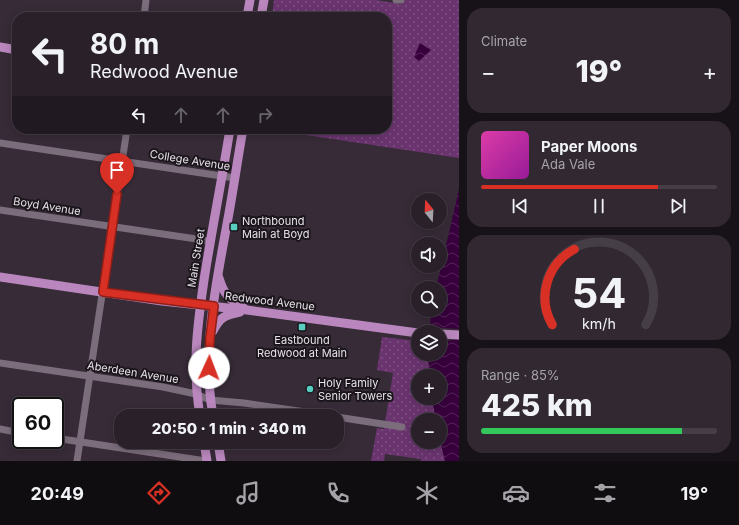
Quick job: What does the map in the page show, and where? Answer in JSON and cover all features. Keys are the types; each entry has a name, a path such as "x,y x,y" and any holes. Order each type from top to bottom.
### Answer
{"main road":[{"path":"248,12 249,0"},
{"path":"262,12 264,1"},
{"path":"0,47 12,49"},
{"name":"Main Street","path":"199,409 196,394 196,337 210,241 229,134"},
{"path":"212,409 209,368 210,338 218,274 242,134"},
{"path":"218,274 226,295 232,301 247,310"},
{"name":"Redwood Avenue","path":"0,277 200,305 411,332"},
{"path":"210,338 220,318 227,314 247,310"},
{"path":"447,334 459,335"},
{"path":"205,449 207,461"},
{"path":"219,449 221,461"}],"street":[{"path":"145,12 146,0"},
{"path":"249,0 264,1"},
{"path":"77,461 126,134"},
{"name":"College Avenue","path":"0,143 235,178"},
{"name":"Boyd Avenue","path":"0,210 210,241"},
{"name":"Aberdeen Avenue","path":"0,363 163,387 196,394 210,400 285,409"},
{"path":"344,418 402,426"},
{"path":"0,430 12,432"},
{"path":"64,439 207,461"}],"shaded area":[{"path":"274,0 376,0 401,4 405,0 459,0 459,158 299,134 392,134 392,12 273,12"},
{"path":"382,337 411,340 411,361 428,361 429,369 411,369 411,405 433,405 435,413 411,413 411,449 442,449 445,461 421,461 421,459 385,454 384,461 371,461 377,428 384,429 393,373 377,370"}],"water":[{"path":"420,43 431,50 419,61 414,57"},
{"path":"459,189 459,461 445,461 442,449 447,449 447,413 435,413 433,405 447,405 447,369 429,369 428,361 447,361 447,325 430,325 431,317 447,317 447,281 438,281 440,273 447,273 447,241"}],"pier":[{"path":"447,328 459,329 459,340 447,341"}],"place":[{"name":"Northbound Main at Boyd","path":"234,227"},
{"name":"Eastbound Redwood at Main","path":"302,327"},
{"name":"Holy Family Senior Towers","path":"310,389"}],"route":[{"path":"117,194 103,292 162,301 214,306 210,338 209,368"}]}
